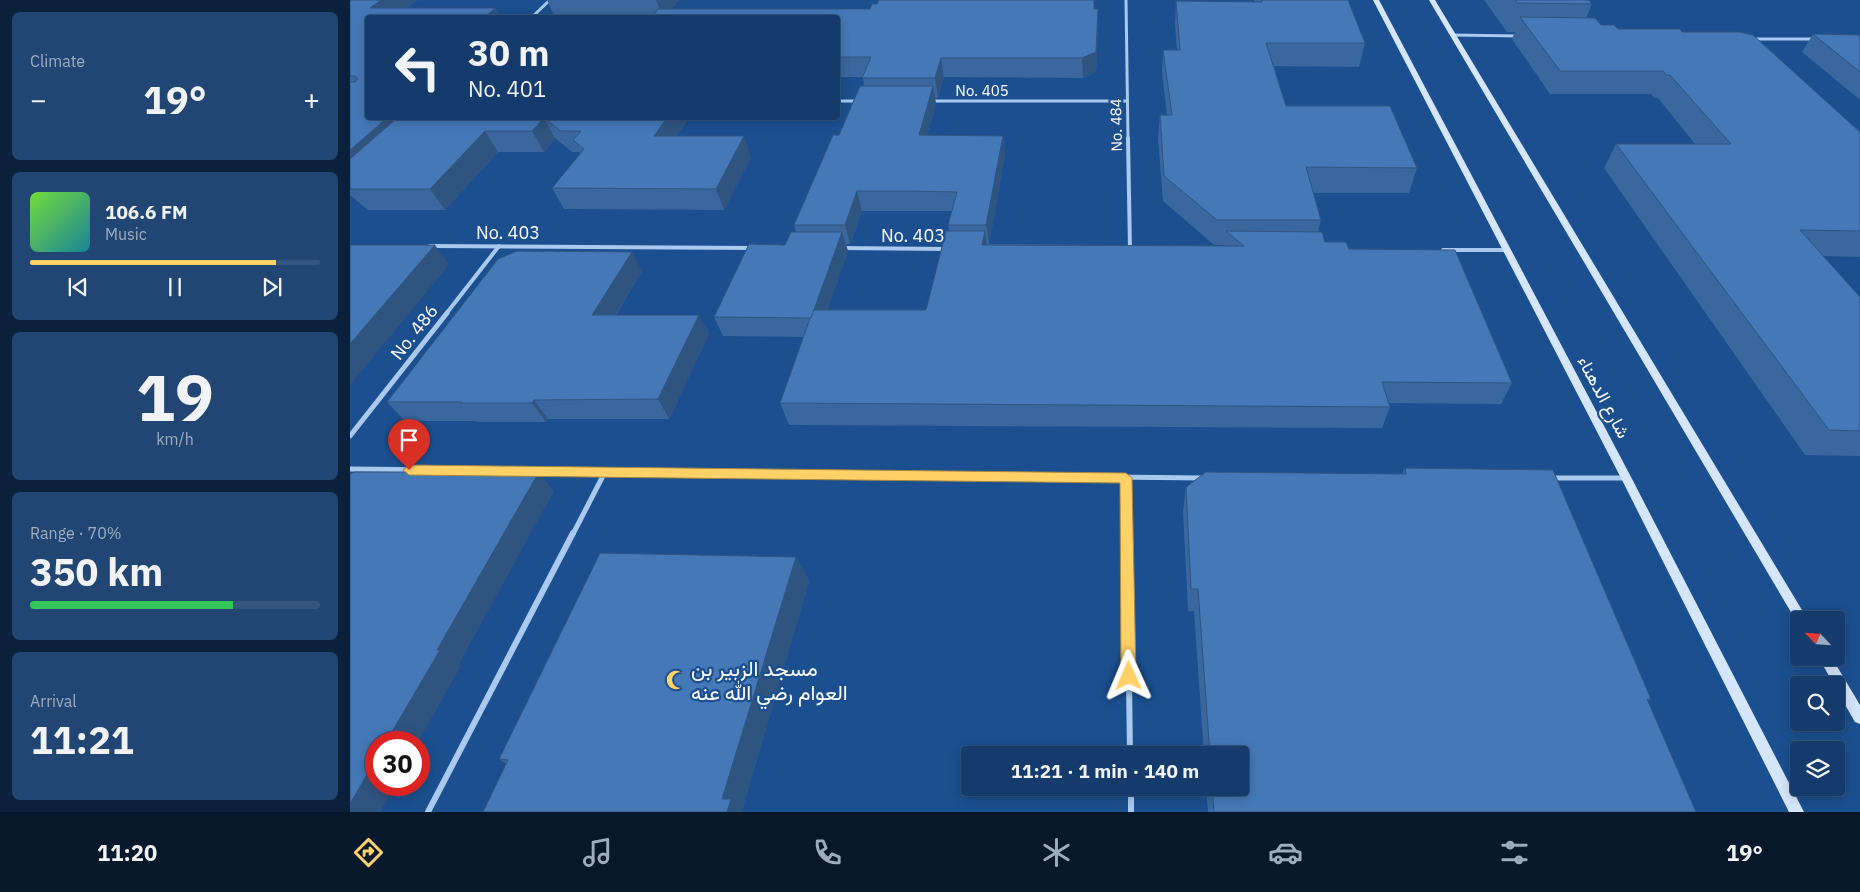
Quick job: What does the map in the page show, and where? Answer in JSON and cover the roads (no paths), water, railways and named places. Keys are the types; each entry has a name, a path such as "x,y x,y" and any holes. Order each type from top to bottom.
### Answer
{"street":[{"path":"534,15 550,0"},
{"name":"No. 484","path":"1126,0 1130,250"},
{"name":"شارع الدهناء","path":"1376,0 1626,478 1797,812"},
{"path":"1432,0 1797,611"},
{"path":"1452,35 1521,36"},
{"path":"1753,45 1746,39 1822,40"},
{"path":"840,101 868,101"},
{"name":"No. 405","path":"928,101 1127,101"},
{"name":"No. 403","path":"420,246 765,248"},
{"name":"No. 486","path":"350,436 499,246"},
{"name":"No. 403","path":"834,248 952,249"},
{"path":"1120,250 1140,250"},
{"path":"1437,250 1506,250"},
{"path":"350,469 1214,478"},
{"path":"428,812 605,472"},
{"path":"1126,478 1130,746"},
{"path":"1548,478 1626,478"},
{"path":"1830,666 1860,717"},
{"path":"1131,796 1131,812"}],"place":[{"name":"مسجد الزبير بن العوام رضي الله عنه","path":"676,680"}]}
